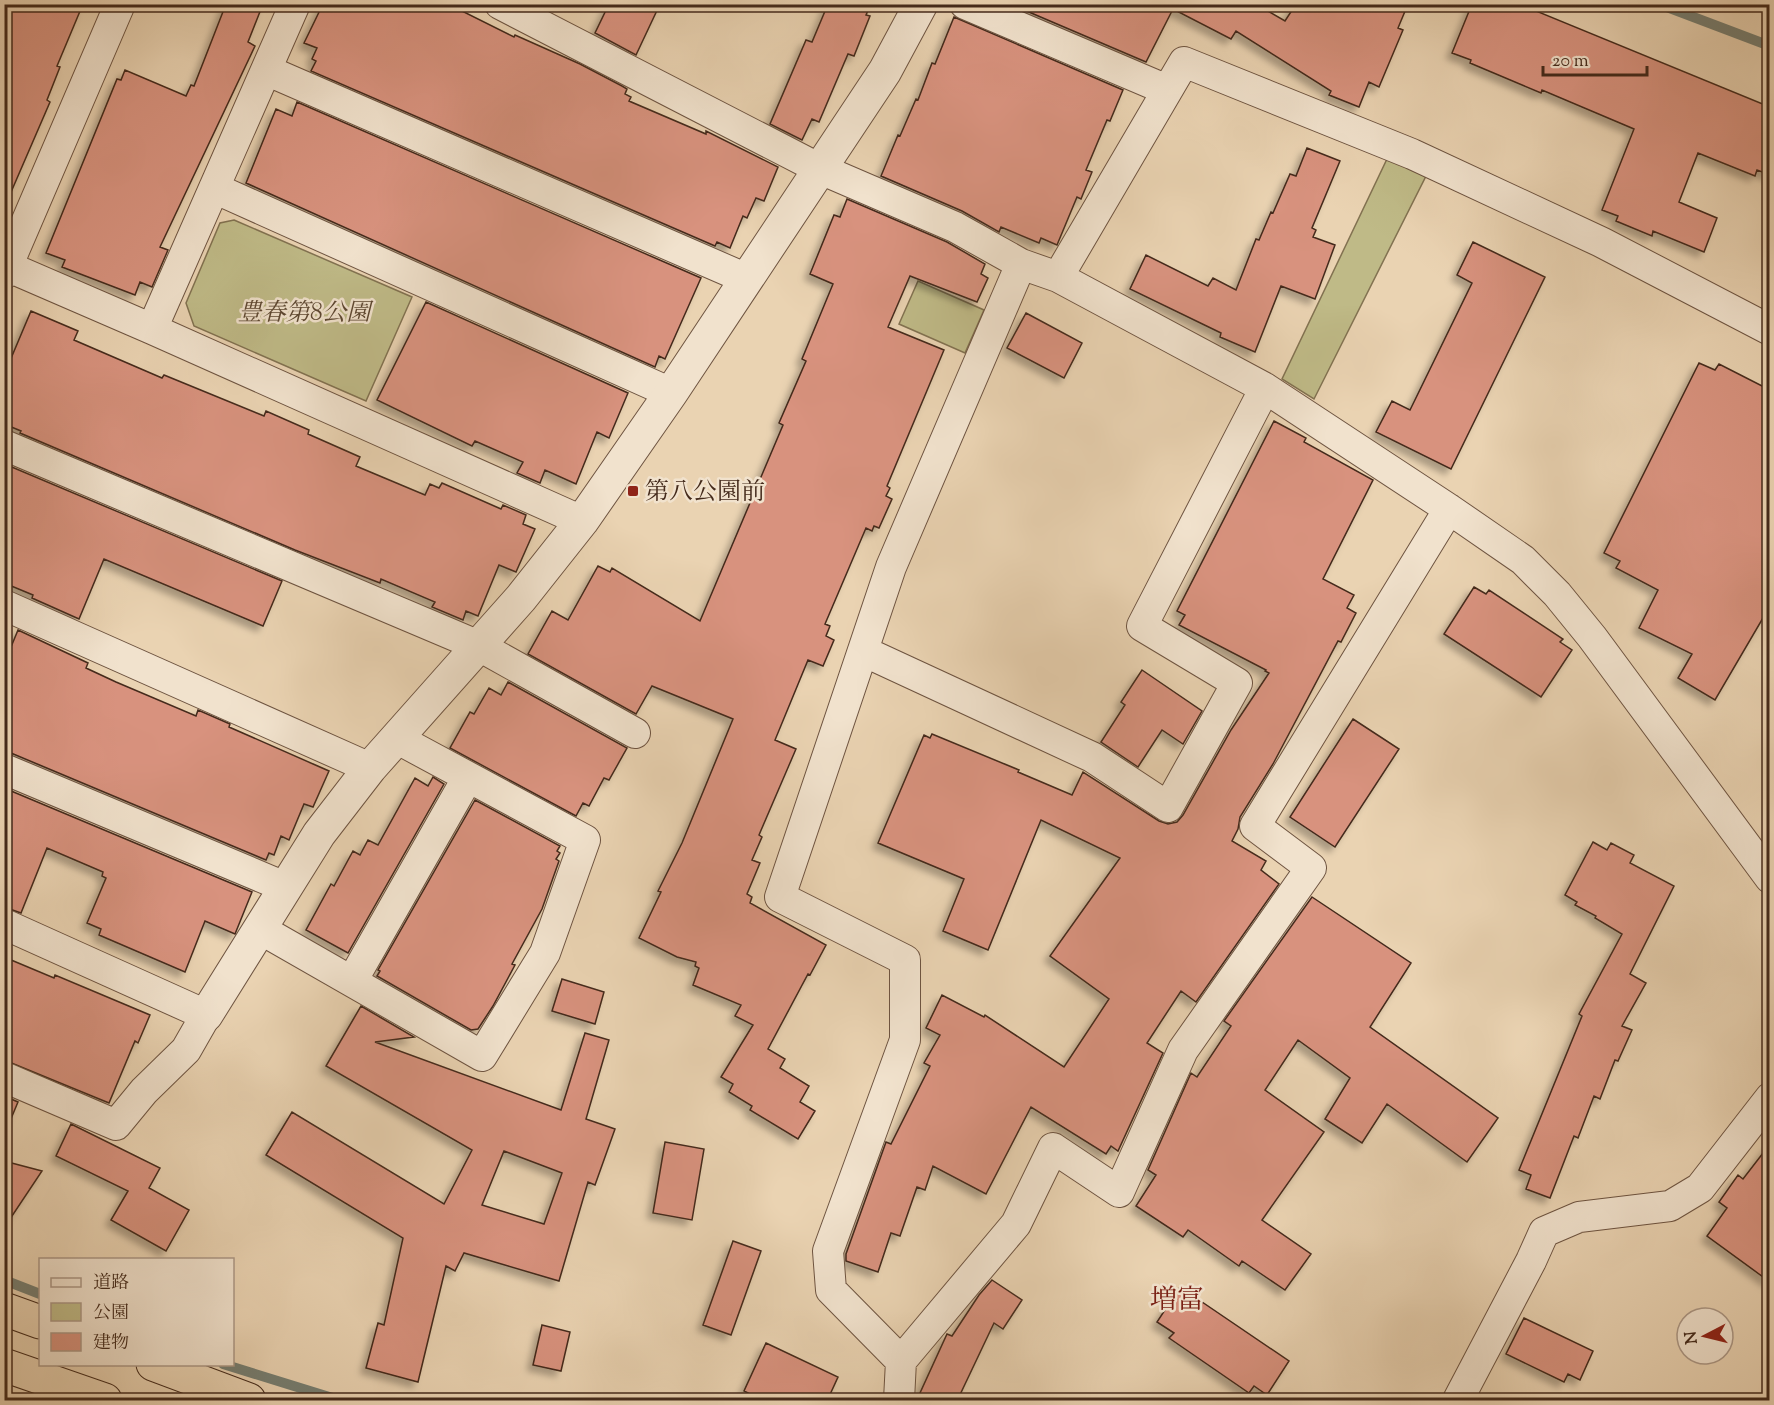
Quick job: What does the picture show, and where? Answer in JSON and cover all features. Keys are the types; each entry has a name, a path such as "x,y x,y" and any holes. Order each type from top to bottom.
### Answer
{"highway":[{"path":"4,1309 39,1322"},
{"path":"4,1365 90,1398"},
{"path":"156,1366 249,1401"}],"street":[{"path":"120,4 5,269 152,329 582,521"},
{"path":"152,329 295,4"},
{"path":"500,4 819,168 955,227 1022,264 1058,277 1265,388 1449,509 1523,560 1557,594 1592,637 1770,878"},
{"path":"4,1077 116,1125 144,1091 186,1050 319,834 370,768 521,598 582,521 671,393 885,71 921,4"},
{"path":"965,4 1167,90"},
{"path":"1058,277 1184,62 1412,154 1601,242 1770,330"},
{"path":"266,70 747,279"},
{"path":"214,188 671,393"},
{"path":"901,1361 831,1290 828,1251 905,1041 905,960 780,897 891,567 1022,264"},
{"path":"863,651 1092,757 1168,807 1237,683 1142,626 1265,388"},
{"path":"4,445 479,646 635,733"},
{"path":"899,1401 901,1361 1016,1224 1053,1148 1119,1192 1183,1050 1311,868 1255,826 1449,509"},
{"path":"4,605 370,768"},
{"path":"260,929 482,1056 545,953 585,840 396,738"},
{"path":"4,769 285,887"},
{"path":"352,981 468,777"},
{"path":"4,924 206,1015"},
{"path":"1458,1401 1544,1232 1579,1217 1670,1206 1700,1188 1770,1098"}],"green space":[{"path":"1387,159 1426,176 1314,399 1282,379"},
{"name":"豊春第8公園","path":"234,220 412,297 366,401 194,326 186,303 220,223"},
{"path":"918,281 984,310 965,353 899,324"}],"building":[{"path":"4,4 83,4 57,66 60,67 47,100 50,102 5,206"},
{"path":"226,4 263,4 248,42 255,46 160,247 168,250 152,287 140,282 135,295 62,267 65,260 46,253 117,79 121,80 125,70 186,96 191,85 194,86"},
{"path":"323,4 448,4 514,37 515,35 580,64 622,86 627,89 625,94 631,97 629,101 706,134 706,131 778,167 764,201 756,198 747,218 743,216 730,248 717,242 715,246 311,71 316,61 312,59 317,48 304,43"},
{"path":"609,4 660,4 636,55 595,33"},
{"path":"828,4 871,4 866,15 870,16 854,56 848,54 819,122 812,119 802,140 770,124 806,40 812,42"},
{"path":"1010,4 1256,4 1285,21 1296,4 1408,4 1398,28 1403,30 1379,87 1369,82 1359,107 1329,95 1331,91 1236,31 1231,39 1173,9 1146,62"},
{"path":"1472,4 1519,4 1770,107 1770,175 1757,170 1755,176 1698,153 1679,202 1717,218 1704,252 1653,231 1652,236 1616,221 1618,216 1602,210 1634,129 1542,90 1541,93 1452,53"},
{"path":"954,17 1123,90 1110,121 1107,120 1086,170 1092,172 1081,199 1077,197 1057,245 1041,238 1039,243 1001,227 999,232 962,211 881,176 898,135 900,136 916,99 918,100 932,63 935,64"},
{"path":"297,102 701,278 665,359 659,356 655,367 246,183 276,109 292,116"},
{"path":"1307,148 1340,161 1312,228 1316,230 1313,237 1335,245 1315,299 1281,286 1255,352 1220,337 1221,333 1130,289 1146,255 1208,286 1213,278 1236,290 1256,239 1259,240 1290,174 1296,176"},
{"path":"847,199 947,242 985,264 981,274 988,278 977,302 910,276 888,327 944,350 887,486 890,488 886,496 892,499 879,528 874,526 872,531 866,528 825,624 830,626 826,636 834,640 823,666 808,660 775,740 796,749 759,835 762,837 752,860 760,863 747,894 752,897 750,903 826,945 768,1049 785,1059 780,1068 809,1086 800,1102 815,1111 798,1139 750,1110 752,1106 729,1092 733,1084 721,1077 753,1025 735,1016 741,1005 693,985 699,968 695,966 696,962 677,957 639,938 661,892 658,891 682,843 733,719 652,686 636,714 528,654 552,611 568,620 598,566 610,572 612,568 700,621 783,425 779,423 806,361 802,359 833,284 810,274 834,215 840,217"},
{"path":"1473,242 1545,277 1451,469 1376,432 1392,401 1410,410 1472,283 1457,275"},
{"path":"426,302 628,393 609,438 597,432 576,484 545,470 540,483 517,473 523,462 475,441 472,446 377,400"},
{"path":"31,311 78,331 74,340 162,378 164,375 264,416 266,411 309,430 308,434 360,457 356,466 425,495 430,484 439,488 442,483 501,509 503,505 526,515 523,524 535,529 516,572 499,565 478,616 466,611 463,620 432,607 435,602 381,579 380,583 295,550 20,433 21,431 4,424 4,375"},
{"path":"1026,313 1082,343 1064,378 1007,348"},
{"path":"1699,363 1715,370 1719,364 1770,390 1770,606 1715,700 1678,678 1692,654 1639,628 1658,590 1616,568 1620,561 1604,553"},
{"path":"1274,421 1306,438 1304,442 1373,480 1323,579 1354,595 1347,608 1356,613 1341,642 1338,641 1273,764 1240,817 1238,829 1232,841 1266,861 1261,870 1279,884 1196,1002 1181,991 1147,1043 1163,1053 1118,1151 1111,1146 1106,1154 1031,1107 986,1194 933,1166 925,1190 917,1187 900,1236 891,1233 878,1272 846,1261 846,1254 886,1142 891,1144 930,1066 924,1063 940,1035 926,1028 942,995 984,1017 985,1015 1064,1067 1109,999 1050,956 1120,858 1041,820 988,950 943,931 964,879 878,843 924,735 930,738 932,734 1072,795 1083,772 1159,821 1168,824 1177,822 1231,730 1269,673 1179,625 1185,615 1177,611"},
{"path":"7,465 282,581 263,626 104,559 79,619 4,583 4,472"},
{"path":"1474,587 1486,594 1489,590 1563,639 1560,642 1572,650 1541,697 1444,634"},
{"path":"18,630 88,663 86,668 116,682 196,716 198,710 230,724 229,727 329,771 313,807 304,804 289,840 281,836 274,855 269,853 266,860 4,752 4,664"},
{"path":"1142,670 1202,711 1183,744 1162,730 1138,767 1101,742 1125,705 1121,702"},
{"path":"508,682 627,748 609,780 604,778 589,806 583,803 576,816 450,748 470,712 474,714 489,688 501,695"},
{"path":"1353,719 1399,749 1335,847 1290,817"},
{"path":"433,777 444,784 348,953 306,930 331,884 334,886 353,851 360,855 368,840 378,845 415,778 428,786"},
{"path":"4,788 252,892 235,934 205,921 185,972 99,935 101,929 87,923 106,878 102,876 103,872 47,848 21,913 4,907"},
{"path":"475,800 560,846 557,851 560,853 556,859 559,861 542,909 512,964 515,965 478,1029 471,1030 377,976 380,971 378,970"},
{"path":"1593,842 1607,850 1611,843 1634,855 1630,863 1674,886 1630,974 1646,983 1622,1026 1632,1030 1618,1061 1615,1060 1600,1099 1594,1096 1578,1138 1574,1136 1550,1198 1526,1189 1531,1175 1519,1170 1582,1016 1579,1014 1622,934 1575,905 1577,902 1565,895"},
{"path":"1312,897 1411,963 1370,1027 1498,1118 1467,1162 1387,1104 1362,1143 1325,1119 1350,1078 1298,1040 1265,1090 1324,1132 1262,1220 1311,1254 1285,1290 1242,1261 1239,1266 1188,1230 1183,1237 1136,1206 1156,1175 1148,1170 1191,1073 1197,1077 1231,1026 1224,1021"},
{"path":"4,957 54,978 55,975 150,1015 138,1043 135,1041 109,1103 4,1060"},
{"path":"562,979 604,992 595,1024 552,1011"},
{"path":"361,1006 414,1037 375,1042 561,1110 585,1033 609,1040 586,1119 615,1129 595,1185 588,1182 559,1281 464,1253 455,1271 446,1266 418,1382 366,1368 378,1323 384,1325 403,1238 266,1155 292,1112 444,1204 472,1150 326,1066","holes":["504,1151 562,1173 544,1224 482,1205"]},
{"path":"4,1096 18,1102 5,1133 4,1133"},
{"path":"71,1124 160,1168 149,1188 189,1210 166,1251 111,1220 128,1191 56,1156"},
{"path":"665,1142 704,1149 692,1220 653,1213"},
{"path":"1770,1144 1770,1282 1707,1236 1727,1208 1719,1202 1738,1175 1743,1179"},
{"path":"4,1161 42,1171 4,1228"},
{"path":"733,1241 761,1251 731,1335 703,1325"},
{"path":"992,1280 1022,1300 1003,1329 994,1323 957,1401 934,1401 920,1393 947,1334 952,1336 979,1295"},
{"path":"1180,1287 1289,1361 1267,1395 1254,1386 1249,1393 1169,1338 1174,1333 1157,1322"},
{"path":"1524,1318 1593,1351 1580,1380 1568,1374 1564,1382 1506,1354"},
{"path":"542,1325 570,1332 561,1371 533,1365"},
{"path":"766,1343 838,1377 827,1401 764,1401 744,1391"}],"waterway":[{"path":"1659,4 1770,46"},
{"path":"4,1280 39,1294"},
{"path":"229,1366 339,1400"}],"place":[{"name":"第八公園前","path":"633,491"}],"district":[{"name":"増富","path":"1177,1299"}]}
